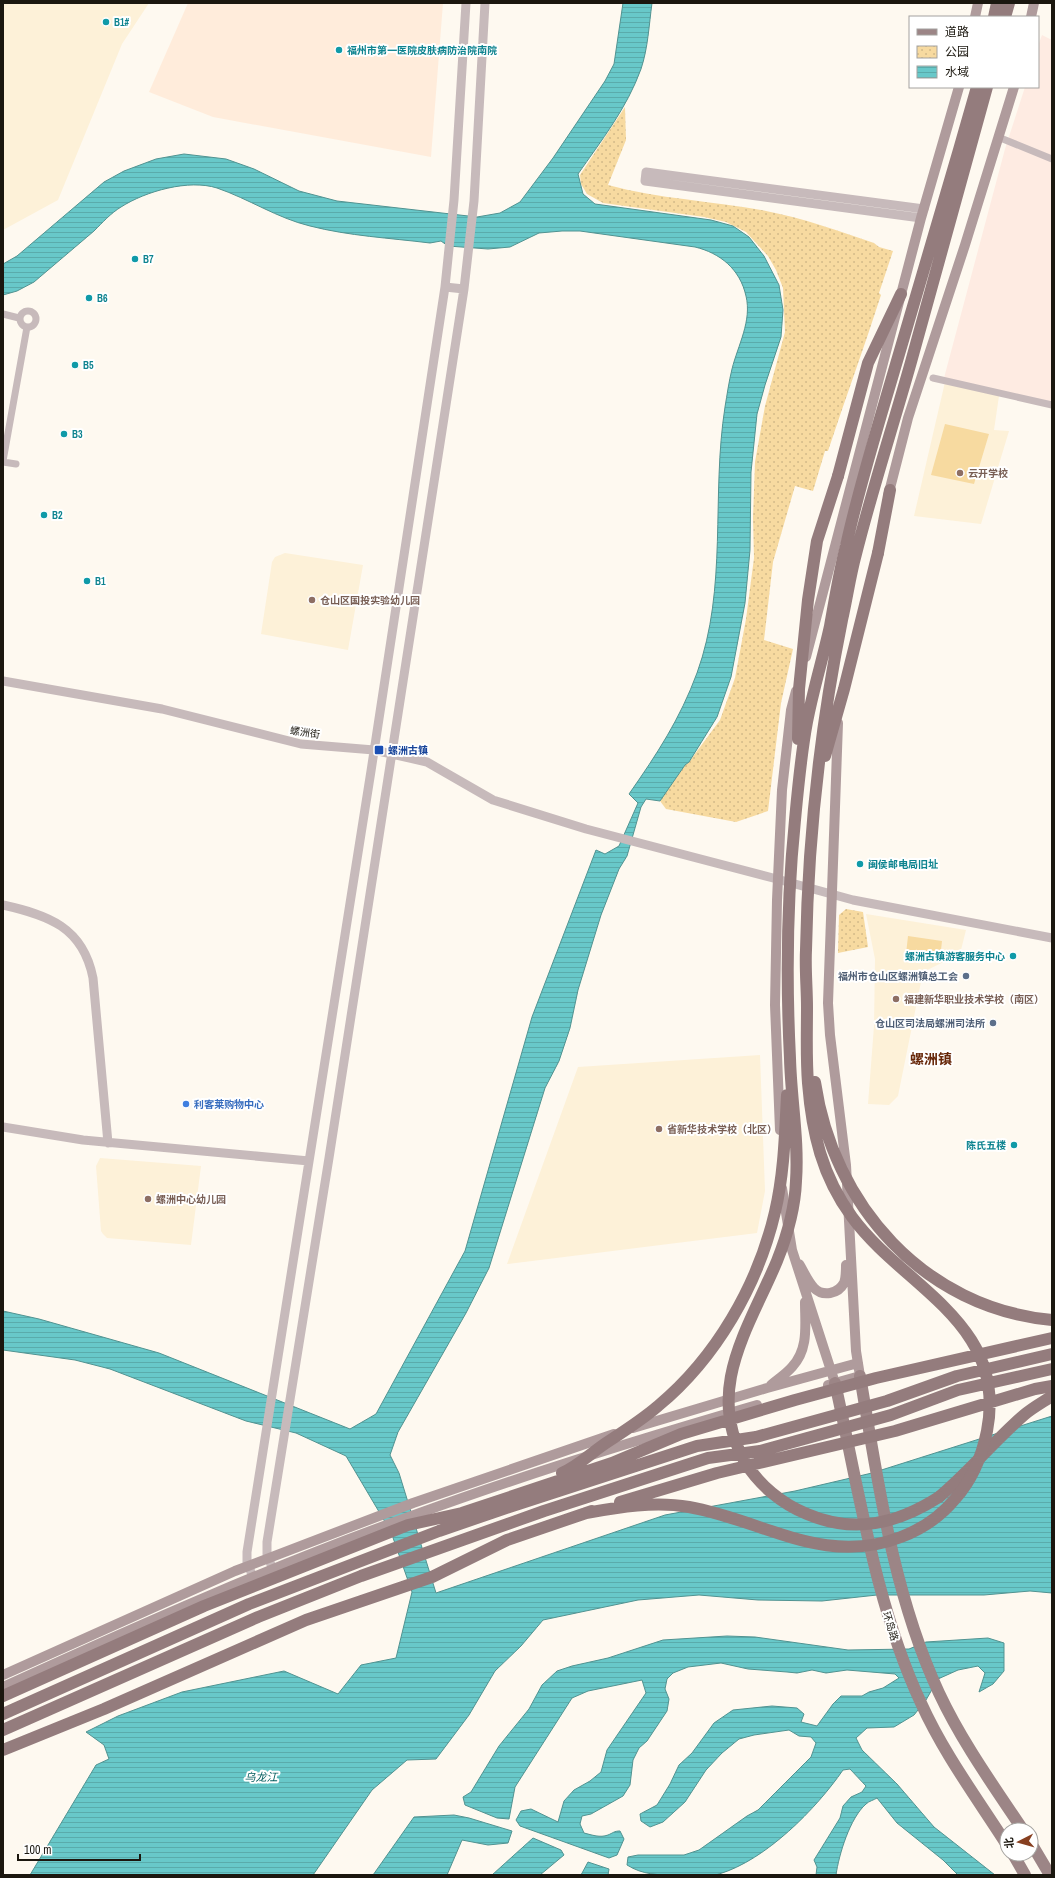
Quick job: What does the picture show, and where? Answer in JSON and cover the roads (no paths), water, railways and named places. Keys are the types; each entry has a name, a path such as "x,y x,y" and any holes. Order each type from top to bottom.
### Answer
{"highway":[{"path":"994,16 997,3"},
{"path":"1005,16 1008,3"},
{"path":"517,1494 575,1467 601,1446 659,1406 694,1370 728,1324 753,1279 769,1236 775,1212 783,1164 790,1062 788,913 799,786 807,723 853,516 977,88"},
{"path":"586,1513 630,1506 671,1504 704,1510 774,1534 812,1543 838,1547 862,1547 884,1543 908,1535 933,1520 954,1500 973,1474 985,1440 989,1421 988,1391 982,1364 966,1331 949,1310 927,1288 883,1251 854,1220 828,1175 816,1142 810,1102 807,1054 806,955 809,858 821,742 831,675 855,557 939,263 986,88"},
{"path":"799,786 797,760 799,689 808,600 818,541 838,476 868,363 901,294"},
{"path":"817,784 844,689 878,553 890,490"},
{"path":"807,1007 816,1085 828,1139 842,1172 859,1202 871,1219 898,1249 929,1274 952,1288 996,1307 1027,1316 1052,1320"},
{"path":"790,1062 798,1139 796,1186 793,1204 778,1257 737,1351 731,1372 728,1398 731,1426 734,1437 747,1466 756,1478 777,1498 794,1509 822,1520 859,1525 875,1524 894,1520 923,1507 939,1497 957,1482 1020,1419 1052,1396"},
{"path":"3,1696 204,1606 408,1525 462,1513 612,1464 682,1434 796,1400 883,1377 1052,1338"},
{"path":"3,1714 249,1604 498,1510 697,1446 756,1437 887,1401 957,1376 1052,1354"},
{"path":"3,1730 266,1614 361,1576 544,1511 708,1458 760,1451 890,1416 958,1390 1052,1369"},
{"path":"3,1750 111,1706 306,1620 432,1577 507,1540 586,1513 717,1473 895,1431 1035,1389 1052,1386"}],"main road":[{"path":"975,16 978,3"},
{"path":"1031,16 1034,3"},
{"path":"835,1383 792,1250 782,1192 776,1054 775,978 777,879 782,790 791,710 824,595 901,294 959,88"},
{"path":"1014,88 966,244 908,418 871,558 841,696 838,721 828,954 829,1023 845,1157 858,1363 876,1470 903,1592 915,1632 930,1672 959,1731 1018,1822"},
{"path":"792,1250 814,1288 823,1294 835,1292 844,1283 849,1225"},
{"path":"767,1388 792,1368 801,1354 805,1336 805,1294"},
{"path":"3,1675 248,1566 412,1502 668,1416 858,1363"},
{"path":"3,1687 253,1577 417,1514 567,1462 700,1421 860,1376"},
{"name":"环岛路","path":"835,1383 884,1603 904,1665 921,1704 947,1754 999,1833"},
{"path":"1039,1856 1050,1875"},
{"path":"1017,1862 1025,1875"}],"street":[{"path":"253,1577 248,1566 246,1552 374,750 445,287 454,200 466,3"},
{"path":"273,1570 266,1547 293,1386 393,754 464,289 474,201 485,3"},
{"path":"998,137 1052,159"},
{"path":"646,172 923,213 645,181 646,172"},
{"path":"445,287 464,289"},
{"path":"24,311 29,311 34,314 35,322 32,326 27,327 22,325 19,318 24,311"},
{"path":"3,314 19,318"},
{"path":"16,464 3,461 27,327"},
{"path":"933,378 1052,405"},
{"name":"螺洲街","path":"3,681 162,709 301,744 374,750 427,762 493,800 594,831 777,879 831,895 925,915 1052,938"},
{"path":"3,905 38,914 55,922 74,938 89,964 93,978 108,1143"},
{"path":"3,1127 108,1143 309,1161"}],"water":[{"name":"乌龙江","path":"623,3 652,3 645,53 641,69 621,111 578,174 583,194 595,204 711,220 733,226 749,237 764,256 779,285 783,310 781,337 757,414 751,472 750,550 745,603 731,677 717,717 689,762 685,765 660,801 646,799 641,807 627,856 619,869 601,915 578,990 570,1028 559,1061 545,1088 489,1268 466,1313 398,1432 390,1455 399,1473 436,1593 665,1515 795,1491 872,1473 1052,1416 1052,1593 1030,1591 984,1595 877,1595 822,1601 758,1600 699,1595 638,1600 543,1620 521,1646 495,1671 469,1715 436,1759 407,1760 372,1790 313,1875 30,1875 96,1765 109,1759 104,1745 86,1732 118,1716 182,1692 284,1671 338,1694 361,1665 396,1658 412,1592 391,1532 346,1456 296,1433 246,1421 110,1369 75,1360 3,1350 3,1311 39,1319 159,1353 350,1429 376,1414 465,1251 532,1017 596,850 605,854 619,846 638,803 629,794 667,736 683,706 697,673 707,641 716,575 719,474 725,407 732,369 746,324 747,305 743,286 734,270 713,253 695,247 580,231 539,233 510,247 488,249 448,246 441,241 430,243 340,232 310,226 286,218 229,192 217,188 194,185 168,188 131,201 114,212 34,282 17,291 3,295 3,264 17,256 104,182 124,171 156,159 184,154 226,159 254,169 299,191 337,201 477,217 500,213 520,202 553,158 605,81 614,64"},
{"path":"727,1636 755,1637 848,1650 909,1649 926,1642 988,1638 1004,1643 1004,1671 993,1684 979,1692 985,1673 978,1666 958,1670 938,1679 926,1700 914,1715 894,1727 867,1728 856,1738 862,1750 897,1784 934,1827 995,1875 958,1875 943,1860 897,1823 877,1798 866,1804 860,1810 850,1827 836,1875 816,1875 817,1867 814,1860 840,1818 843,1806 851,1797 862,1792 866,1786 850,1769 843,1770 819,1801 772,1845 737,1867 715,1875 698,1876 651,1874 639,1871 627,1865 628,1857 638,1855 684,1855 699,1850 747,1816 758,1810 811,1757 816,1743 811,1737 799,1736 789,1730 754,1735 739,1739 722,1753 706,1770 685,1802 663,1822 650,1827 641,1821 640,1814 657,1805 670,1784 679,1765 692,1753 714,1723 733,1710 772,1706 797,1708 804,1714 801,1722 817,1726 833,1704 841,1696 862,1696 869,1692 883,1688 899,1678 895,1674 847,1670 826,1673 812,1670 797,1673 748,1669 721,1663 688,1667 673,1673 667,1679 665,1689 669,1699 667,1711 647,1741 639,1748 633,1760 630,1785 623,1796 591,1814 582,1816 580,1824 584,1833 602,1836 620,1831 624,1839 617,1855 609,1858 520,1826 516,1820 521,1811 531,1809 558,1822 564,1801 574,1790 590,1781 601,1772 607,1750 646,1693 642,1680 588,1691 572,1698 515,1787 509,1819 497,1818 465,1805 463,1797 471,1792 499,1746 529,1709 542,1685 557,1671 608,1658 663,1640"},
{"path":"454,1815 512,1831 508,1843 488,1845 462,1840 447,1875 373,1875 414,1817"},
{"path":"533,1838 561,1850 564,1855 540,1875 492,1875"},
{"path":"588,1862 609,1869 608,1875 581,1875"}],"place":[{"name":"B1#","path":"106,22"},
{"name":"福州市第一医院皮肤病防治院南院","path":"339,50"},
{"name":"B7","path":"135,259"},
{"name":"B6","path":"89,298"},
{"name":"B5","path":"75,365"},
{"name":"B3","path":"64,434"},
{"name":"云开学校","path":"960,473"},
{"name":"B2","path":"44,515"},
{"name":"B1","path":"87,581"},
{"name":"仓山区国投实验幼儿园","path":"312,600"},
{"name":"螺洲古镇","path":"379,750"},
{"name":"闽侯邮电局旧址","path":"860,864"},
{"name":"螺洲古镇游客服务中心","path":"1013,956"},
{"name":"福州市仓山区螺洲镇总工会","path":"966,976"},
{"name":"福建新华职业技术学校（南区）","path":"896,999"},
{"name":"仓山区司法局螺洲司法所","path":"993,1023"},
{"name":"利客莱购物中心","path":"186,1104"},
{"name":"省新华技术学校（北区）","path":"659,1129"},
{"name":"陈氏五楼","path":"1014,1145"},
{"name":"螺洲中心幼儿园","path":"148,1199"}],"district":[{"name":"螺洲镇","path":"931,1059"}]}
